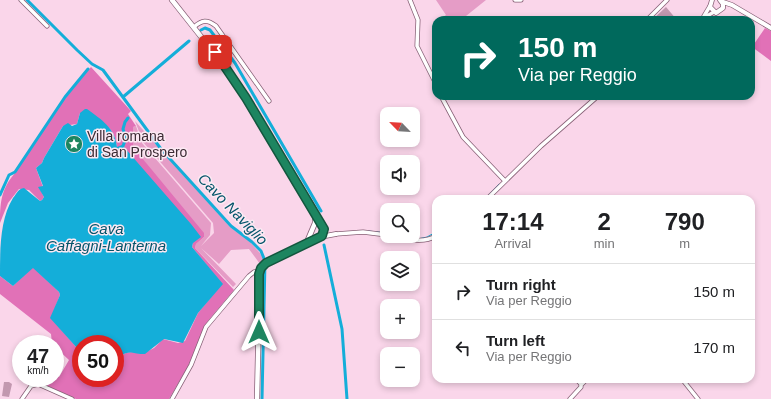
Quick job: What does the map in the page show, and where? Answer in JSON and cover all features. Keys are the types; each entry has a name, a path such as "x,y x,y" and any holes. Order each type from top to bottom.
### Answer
{"main road":[{"path":"172,0 229,72 323,228 323,235 268,262 260,269 257,399"},
{"path":"306,244 314,226 316,216 314,211"},
{"path":"314,226 317,224 323,228"},
{"path":"311,232 313,235 319,237"}],"street":[{"path":"21,0 47,26"},
{"path":"410,0 418,20 417,46 432,76"},
{"path":"515,0 521,0"},
{"path":"650,16 668,0"},
{"path":"702,16 712,0"},
{"path":"722,10 721,1 750,16"},
{"path":"709,3 714,12"},
{"path":"707,16 728,7 735,7"},
{"path":"755,19 771,28"},
{"path":"194,27 200,21 205,20 216,26 269,101"},
{"path":"443,100 463,137 505,181"},
{"path":"491,195 545,142 593,100"},
{"path":"323,228 336,234"},
{"path":"319,237 363,232 380,234"},
{"path":"420,241 432,238"},
{"path":"172,399 191,365 206,327 244,282 254,272 260,269"},
{"path":"685,383 698,399"},
{"path":"22,399 31,386 38,384 72,399"},
{"path":"570,399 579,390 581,385"}],"shaded area":[{"path":"436,0 486,0 466,16 445,16 446,15"},
{"path":"765,28 771,31 771,61 755,49 755,43"},
{"path":"91,67 131,111 128,114 136,126 133,127 133,147 204,233 204,237 196,244 195,248 234,290 208,321 190,363 169,399 76,399 50,387 64,387 64,368 69,360 64,355 64,335 51,335 0,294 0,276 13,286 33,267 59,292 60,295 51,318 72,342 72,387 124,387 124,354 136,352 142,354 154,348 163,339 178,343 185,341 198,313 222,284 192,247 193,243 126,152 117,148 116,140 110,129 100,122 80,113 77,124 63,126 42,163 36,168 43,187 39,187 44,197 42,200 40,201 29,190 19,189 8,203 0,223 2,196 7,185 63,101"},
{"path":"135,121 230,227 250,242 260,253 264,261 260,264 249,249 231,250 219,264 201,248 236,284 233,287 195,248 196,244 204,237 133,147 133,127 136,126 142,143 211,223 210,235 201,246 214,233 213,223 143,142"}],"water":[{"name":"Cava Caffagni-Lanterna","path":"87,109 107,125 114,135 117,147 122,145 124,147 191,224 201,237 193,243 192,247 223,284 198,313 183,343 164,339 145,354 124,354 124,335 72,335 72,342 50,318 60,295 59,292 33,268 13,286 0,276 0,255 3,225 9,206 20,189 24,188 40,201 42,200 44,197 38,187 43,186 36,168 42,163 63,126 68,123 72,126 77,124 80,113"}],"building":[{"path":"666,7 674,16 656,16"},
{"path":"4,382 9,382 12,384 9,397 2,396"}],"waterway":[{"name":"Cavo Naviglio","path":"27,0 92,64 103,70 161,149 231,226 261,251 265,261 262,399"},
{"path":"201,30 205,28 210,30 235,63 321,211"},
{"path":"123,97 189,41"},
{"path":"0,195 9,175 15,172 65,97 88,69"},
{"path":"123,146 126,138 123,129 128,118"},
{"path":"489,195 499,184"},
{"path":"368,231 380,232"},
{"path":"420,239 432,234"},
{"path":"324,245 342,329 347,399"},
{"path":"265,259 296,246"}],"place":[{"name":"Villa romana di San Prospero","path":"74,144"}],"route":[{"path":"215,52 246,98 324,229 322,236 262,266 259,271 259,332"}]}
